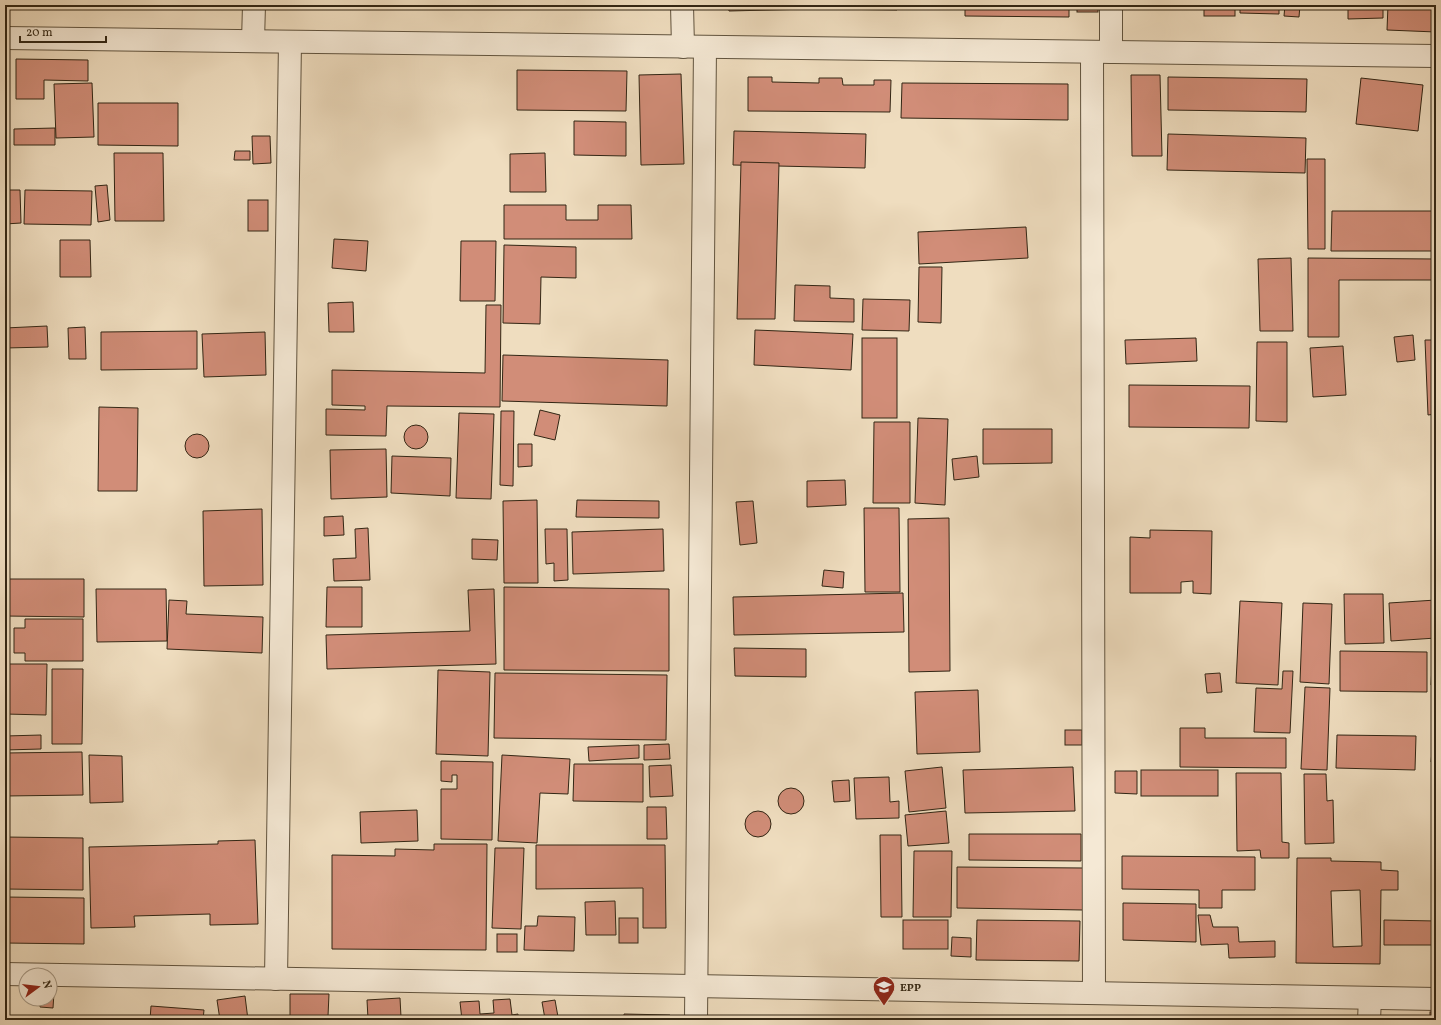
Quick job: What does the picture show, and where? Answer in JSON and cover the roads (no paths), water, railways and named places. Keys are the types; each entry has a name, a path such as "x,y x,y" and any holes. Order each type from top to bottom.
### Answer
{"street":[{"path":"253,41 254,5"},
{"path":"682,5 683,47"},
{"path":"1094,993 1101,52 1112,5"},
{"path":"5,38 1436,56"},
{"path":"276,978 290,42"},
{"path":"696,1020 705,47"},
{"path":"5,974 1436,999"},
{"path":"1369,1020 1370,998"}],"place":[{"name":"EPP","path":"884,1006"}]}
